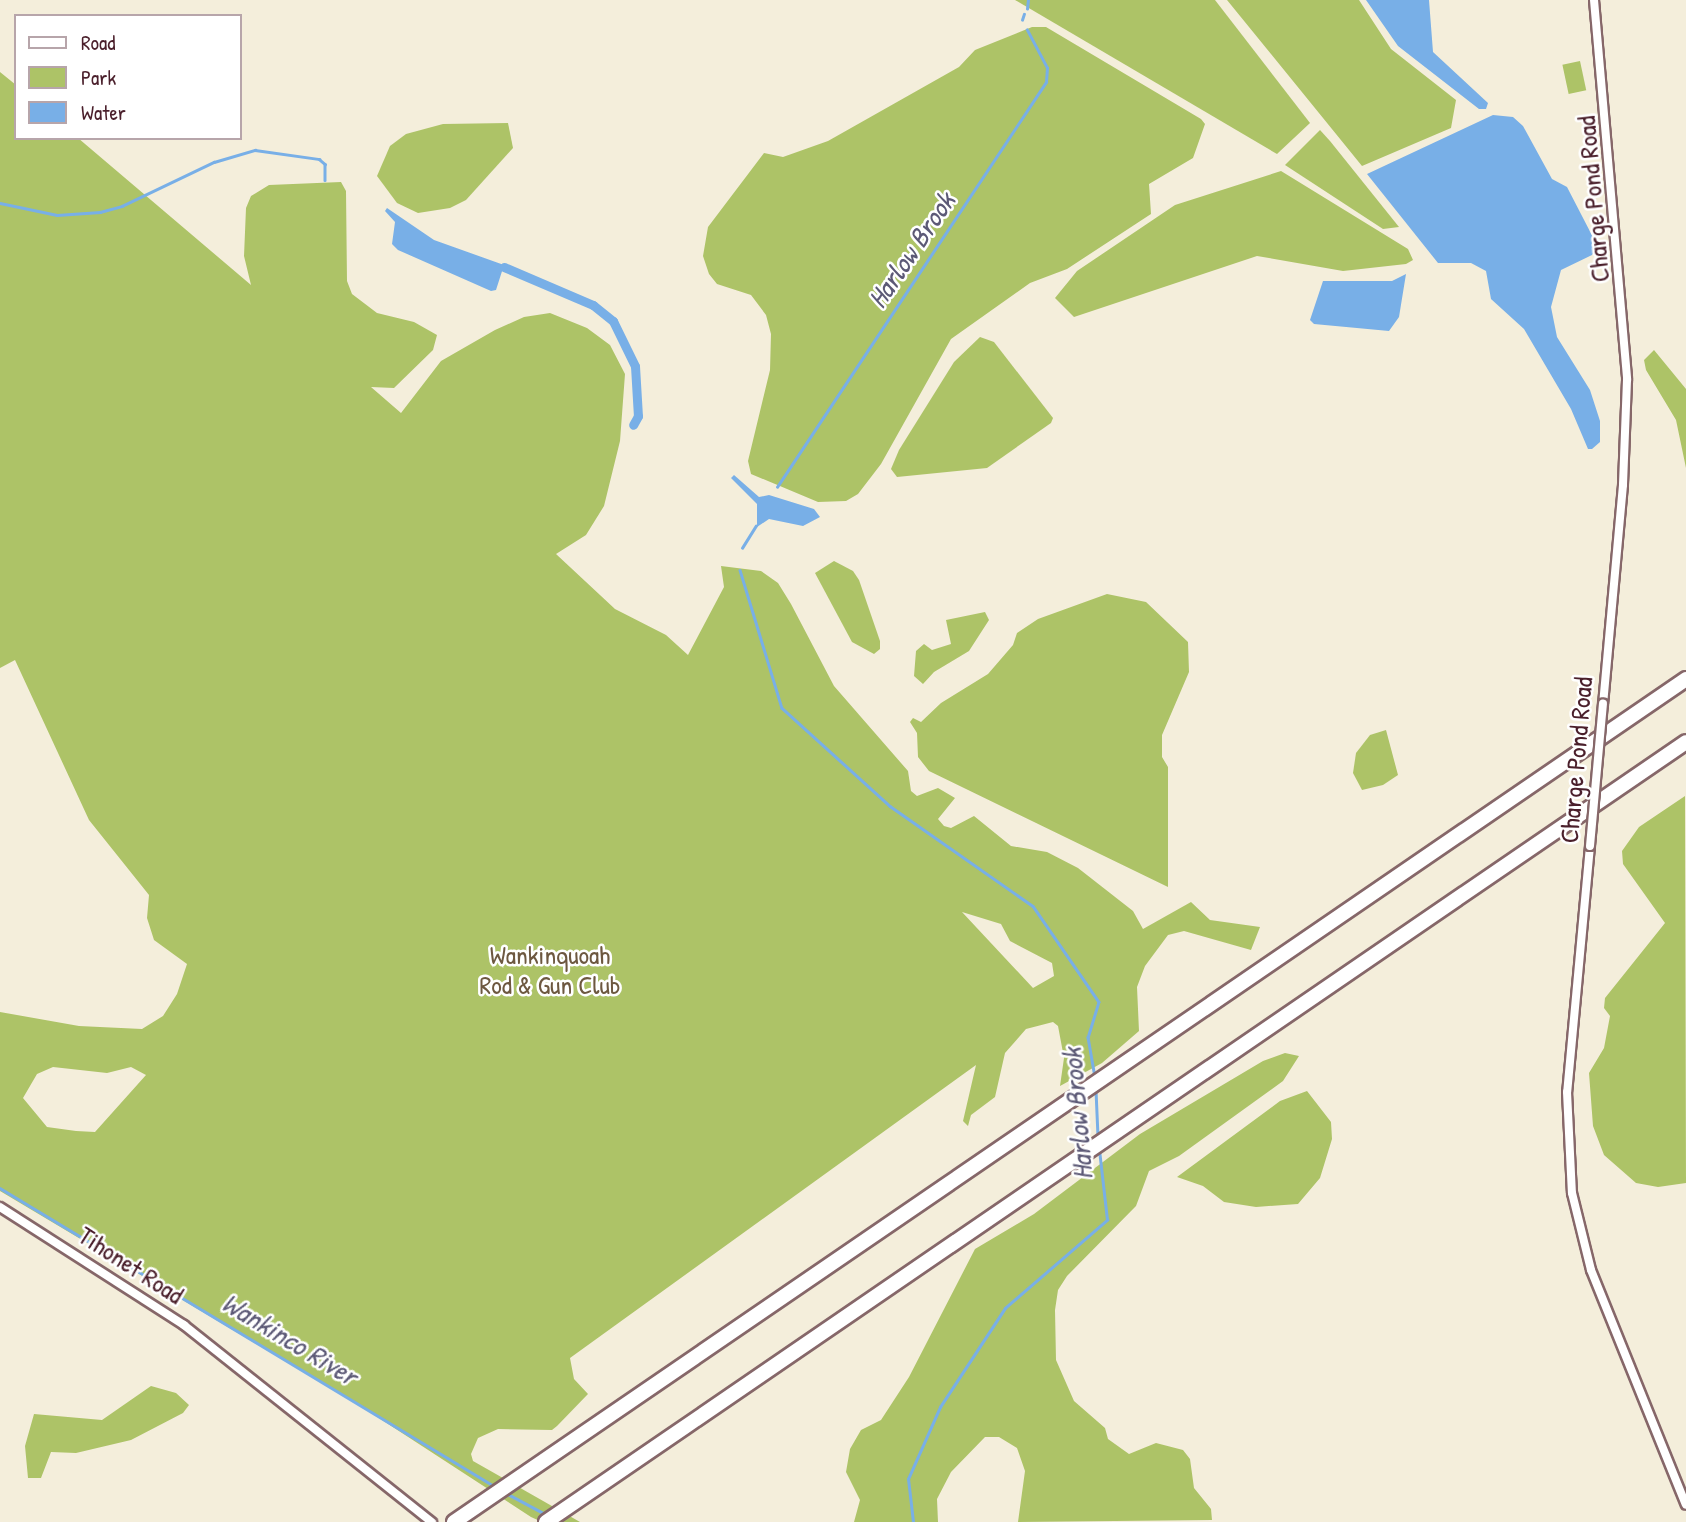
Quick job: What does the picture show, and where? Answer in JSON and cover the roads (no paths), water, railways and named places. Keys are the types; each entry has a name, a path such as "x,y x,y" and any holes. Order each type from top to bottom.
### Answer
{"highway":[{"path":"454,1522 1686,679"},
{"path":"546,1522 1686,742"}],"street":[{"name":"Charge Pond Road","path":"1594,0 1627,359 1625,464 1567,1092 1572,1193 1591,1270 1686,1505"},
{"name":"Tihonet Road","path":"0,1207 184,1325 430,1520"}],"water":[{"path":"1366,0 1429,0 1433,52 1488,103 1486,109 1479,109 1398,46"},
{"path":"1493,115 1513,117 1523,126 1552,179 1567,187 1597,245 1592,255 1561,270 1551,307 1557,337 1590,390 1600,421 1600,442 1592,449 1588,449 1571,409 1524,329 1491,299 1486,271 1471,263 1438,263 1367,174"},
{"path":"387,208 434,240 504,265 496,290 491,291 398,250 392,244 395,222 385,211"},
{"path":"1406,274 1399,317 1389,331 1314,324 1310,320 1323,281 1392,281"},
{"path":"734,475 759,497 769,495 814,509 820,517 803,526 769,519 757,527 757,504 731,478"}],"waterway":[{"name":"Harlow Brook","path":"1027,9 1028,0"},
{"name":"Harlow Brook","path":"1022,20 1024,14"},
{"name":"Harlow Brook","path":"777,487 1046,82 1047,68 1027,30"},
{"path":"0,203 57,215 100,212 122,206 214,162 255,150 319,159 325,164 325,180"},
{"path":"504,267 593,305 613,321 635,366 638,416 633,425"},
{"name":"Harlow Brook","path":"742,548 756,526"},
{"name":"Harlow Brook","path":"740,570 782,708 890,806 1033,906 1099,1002 1088,1037 1095,1077"},
{"name":"Harlow Brook","path":"1096,1090 1098,1136"},
{"name":"Harlow Brook","path":"913,1522 908,1479 940,1407 1005,1308 1107,1220 1099,1150"},
{"name":"Wankinco River","path":"0,1188 494,1486"},
{"name":"Wankinco River","path":"506,1493 547,1515"}],"park label":[{"name":"Wankinquoah Rod & Gun Club","path":"550,970"}]}
